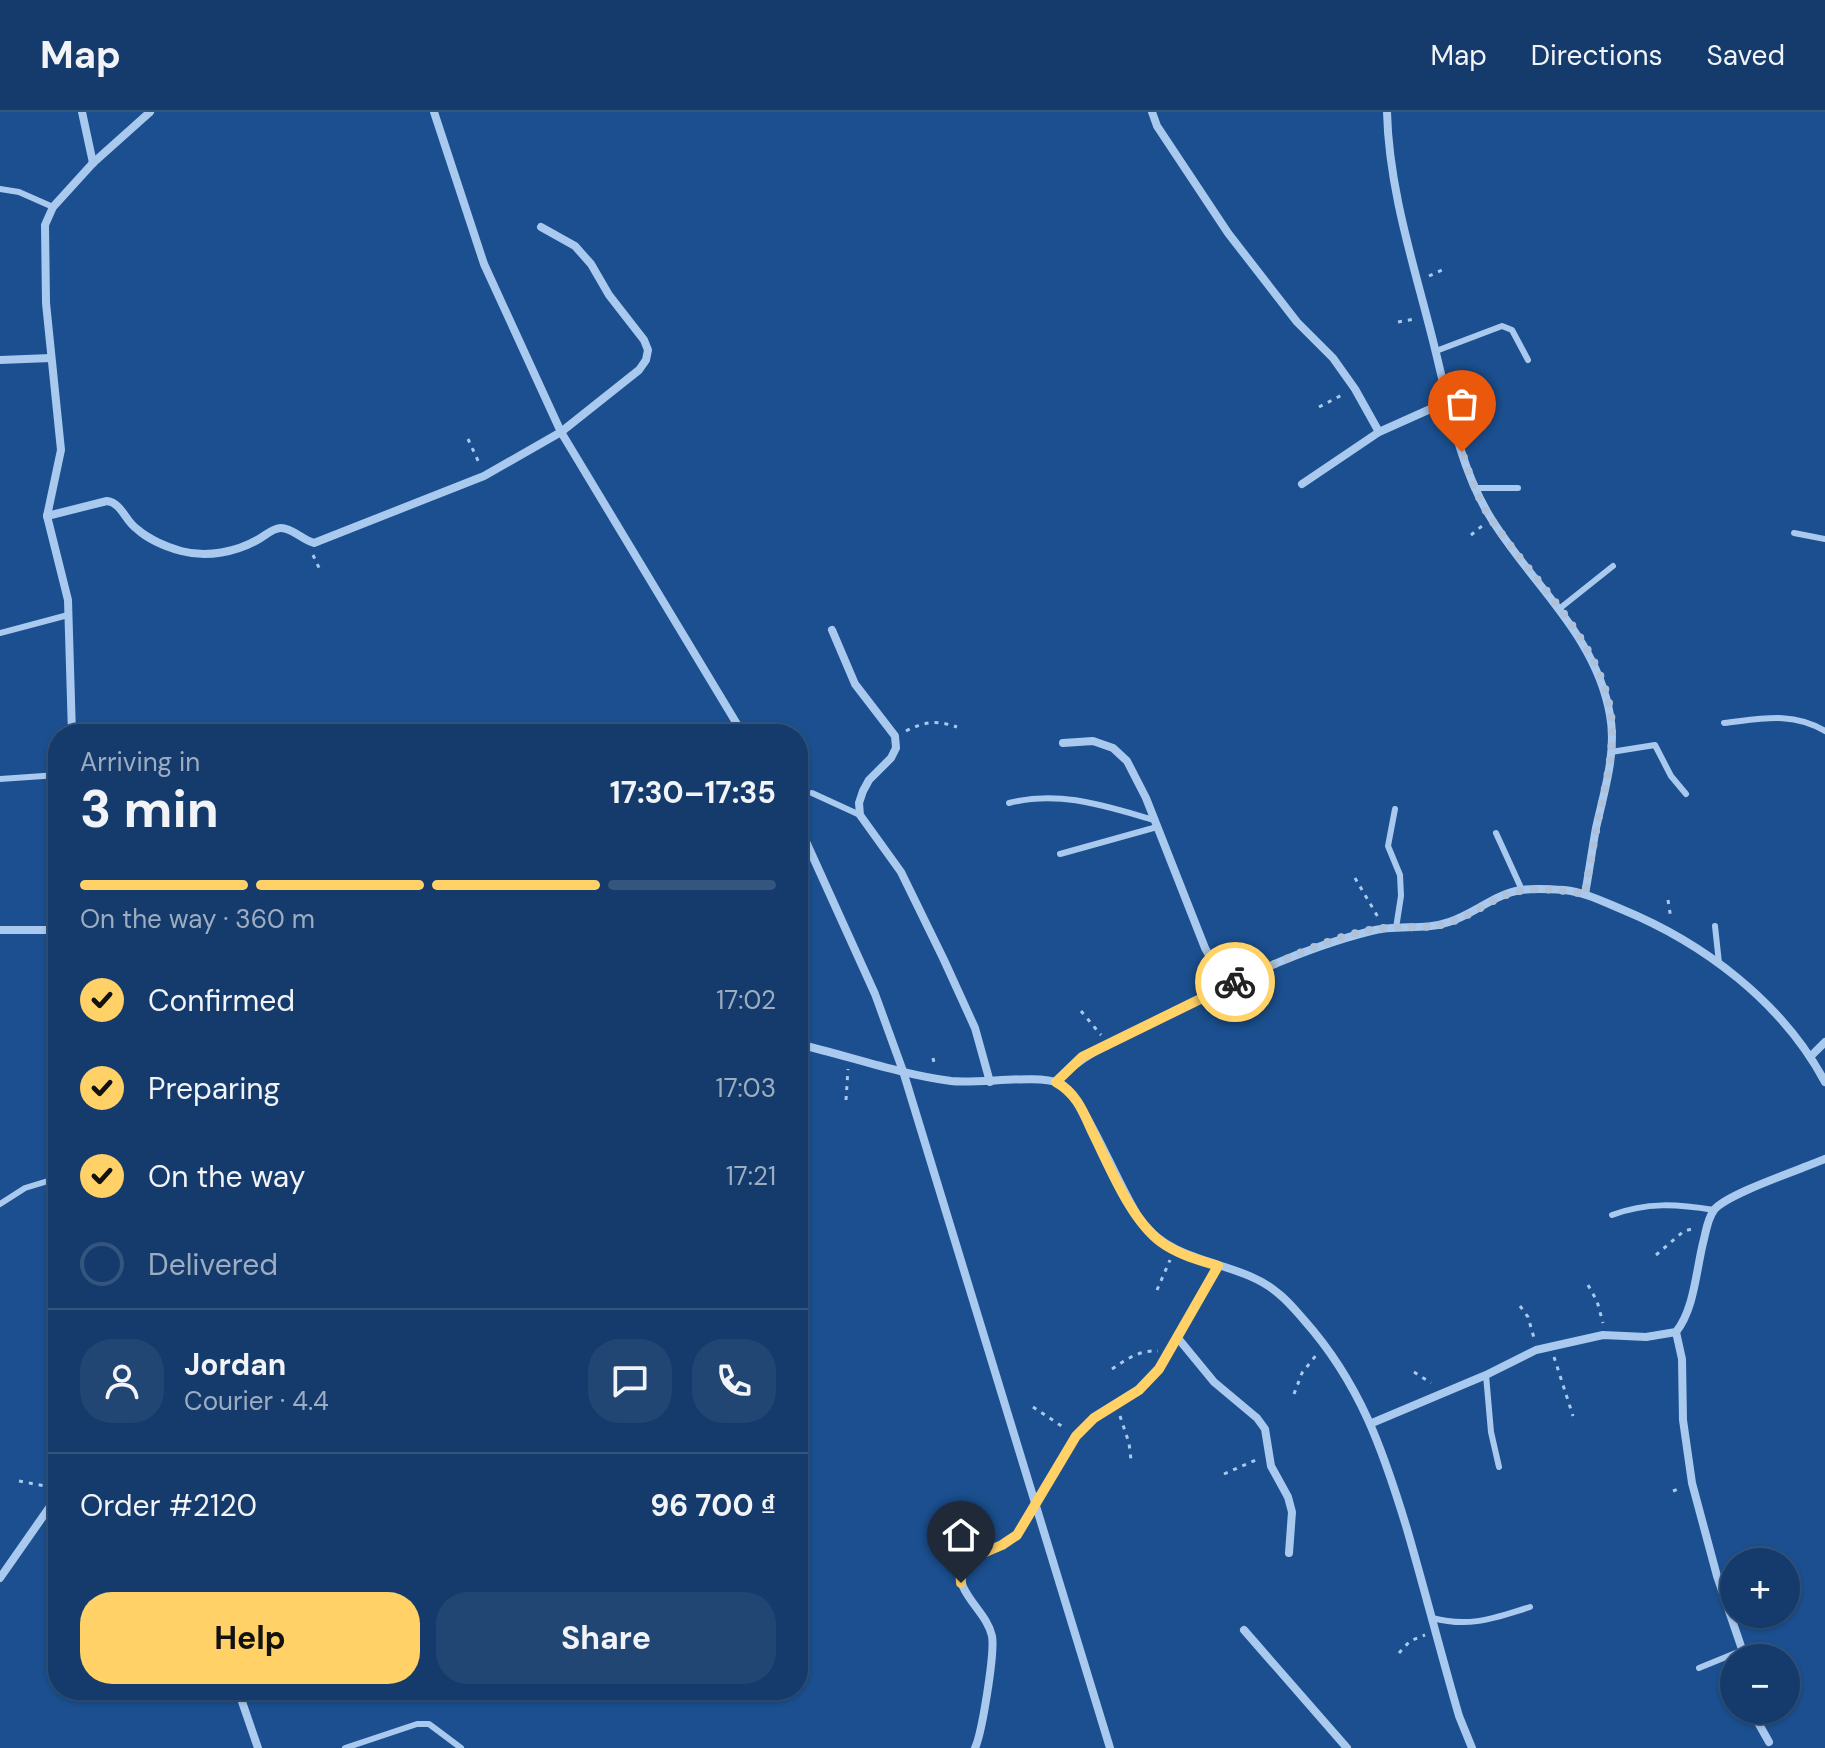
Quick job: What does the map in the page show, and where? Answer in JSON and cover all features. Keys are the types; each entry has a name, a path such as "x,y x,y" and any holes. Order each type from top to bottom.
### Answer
{"street":[{"path":"82,112 93,163"},
{"path":"72,724 68,600 47,516 61,450 51,358 43,243 45,225 53,207 93,163 150,112"},
{"path":"434,112 484,264 561,432 737,724"},
{"path":"1152,112 1157,126 1228,233 1297,322 1333,358 1379,432"},
{"path":"1387,112 1389,153 1408,246 1419,281 1446,402 1474,488 1490,518 1559,609 1596,667 1605,691 1612,725 1611,752 1585,894"},
{"path":"47,516 113,501 139,532 181,551 205,554 230,551 284,527 306,541 323,541 484,476 561,432 639,370 648,350 591,264 575,246 541,227"},
{"path":"0,360 51,358"},
{"path":"1302,484 1379,432 1446,402"},
{"path":"832,630 855,684 895,736 896,748 891,758 869,780 863,791 859,803 860,815 901,872 944,960 975,1028 990,1082"},
{"path":"1063,743 1093,741 1113,748 1127,761 1137,778 1205,948 1226,985"},
{"path":"808,846 875,994 903,1071 1110,1748"},
{"path":"1056,1082 1082,1057 1226,985 1330,941 1383,928 1417,928 1448,923 1522,890 1563,890 1585,894 1662,928 1719,963 1753,990 1811,1056 1825,1082"},
{"path":"0,930 48,930"},
{"path":"1811,1056 1825,1042"},
{"path":"808,1047 955,1081 1056,1082 1076,1097 1120,1187 1142,1222 1159,1241 1174,1250 1260,1279 1281,1295 1345,1373 1372,1423 1391,1476 1459,1716 1471,1748"},
{"path":"1372,1423 1486,1375 1536,1350 1603,1335 1646,1337 1676,1332 1683,1323 1692,1298 1707,1225 1714,1210 1729,1200 1825,1159"},
{"path":"975,1748 983,1726 992,1637 961,1583 960,1563 1017,1535 1076,1436 1094,1418 1139,1390 1159,1369 1218,1266"},
{"path":"1676,1332 1682,1359 1683,1420 1692,1483 1717,1576 1741,1644"},
{"path":"1177,1337 1214,1382 1257,1418 1268,1437 1271,1466 1288,1497 1292,1512 1289,1553"},
{"path":"2,1571 48,1509"},
{"path":"1244,1630 1347,1748"},
{"path":"241,1700 258,1748"},
{"path":"1759,1724 1769,1742"}],"lane":[{"path":"0,189 19,192 53,207"},
{"path":"1436,351 1502,326 1512,330 1528,360"},
{"path":"1474,488 1518,488"},
{"path":"1794,533 1825,539"},
{"path":"1559,609 1613,566"},
{"path":"0,633 68,615"},
{"path":"1724,723 1793,717 1825,731"},
{"path":"1611,752 1655,745 1671,776 1686,794"},
{"path":"0,779 48,776"},
{"path":"812,793 860,815"},
{"path":"1009,803 1033,797 1066,798 1155,824"},
{"path":"1395,809 1388,846 1400,875 1401,896 1396,928"},
{"path":"1060,854 1155,824"},
{"path":"1496,833 1522,890"},
{"path":"1715,926 1719,963"},
{"path":"0,1204 25,1188 48,1181"},
{"path":"1612,1215 1653,1204 1680,1204 1714,1210"},
{"path":"1486,1375 1491,1432 1499,1467"},
{"path":"1432,1618 1451,1623 1482,1623 1530,1607"},
{"path":"1699,1668 1720,1661"},
{"path":"345,1748 417,1724 429,1724 461,1748"}],"path":[{"path":"1419,281 1444,269"},
{"path":"1398,322 1426,316"},
{"path":"1319,407 1355,389"},
{"path":"468,439 484,476"},
{"path":"895,736 926,721 957,727"},
{"path":"1355,878 1383,928"},
{"path":"1081,1011 1108,1045"},
{"path":"846,1100 849,1057"},
{"path":"1656,1255 1684,1231 1707,1225"},
{"path":"1157,1290 1174,1250"},
{"path":"1588,1285 1602,1317 1603,1335"},
{"path":"1520,1306 1528,1317 1536,1350"},
{"path":"1550,1346 1573,1416"},
{"path":"1294,1394 1310,1360 1326,1347"},
{"path":"1112,1369 1148,1350 1169,1351"},
{"path":"1414,1372 1444,1392"},
{"path":"1115,1405 1129,1443 1131,1460"},
{"path":"1033,1407 1076,1436"},
{"path":"1224,1474 1268,1454"},
{"path":"19,1481 48,1486"},
{"path":"1399,1653 1410,1641 1422,1635 1437,1636"}],"way so far":[{"path":"1235,982 1330,941 1383,928 1417,928 1448,923 1522,890 1563,890 1585,894 1611,752 1612,725 1605,691 1596,667 1577,635 1490,518 1474,488 1462,452"}],"route":[{"path":"961,1583 960,1563 1017,1535 1076,1436 1094,1418 1139,1390 1159,1369 1218,1266 1174,1250 1159,1241 1142,1222 1120,1187 1076,1097 1056,1082 1082,1057 1235,982"}]}
